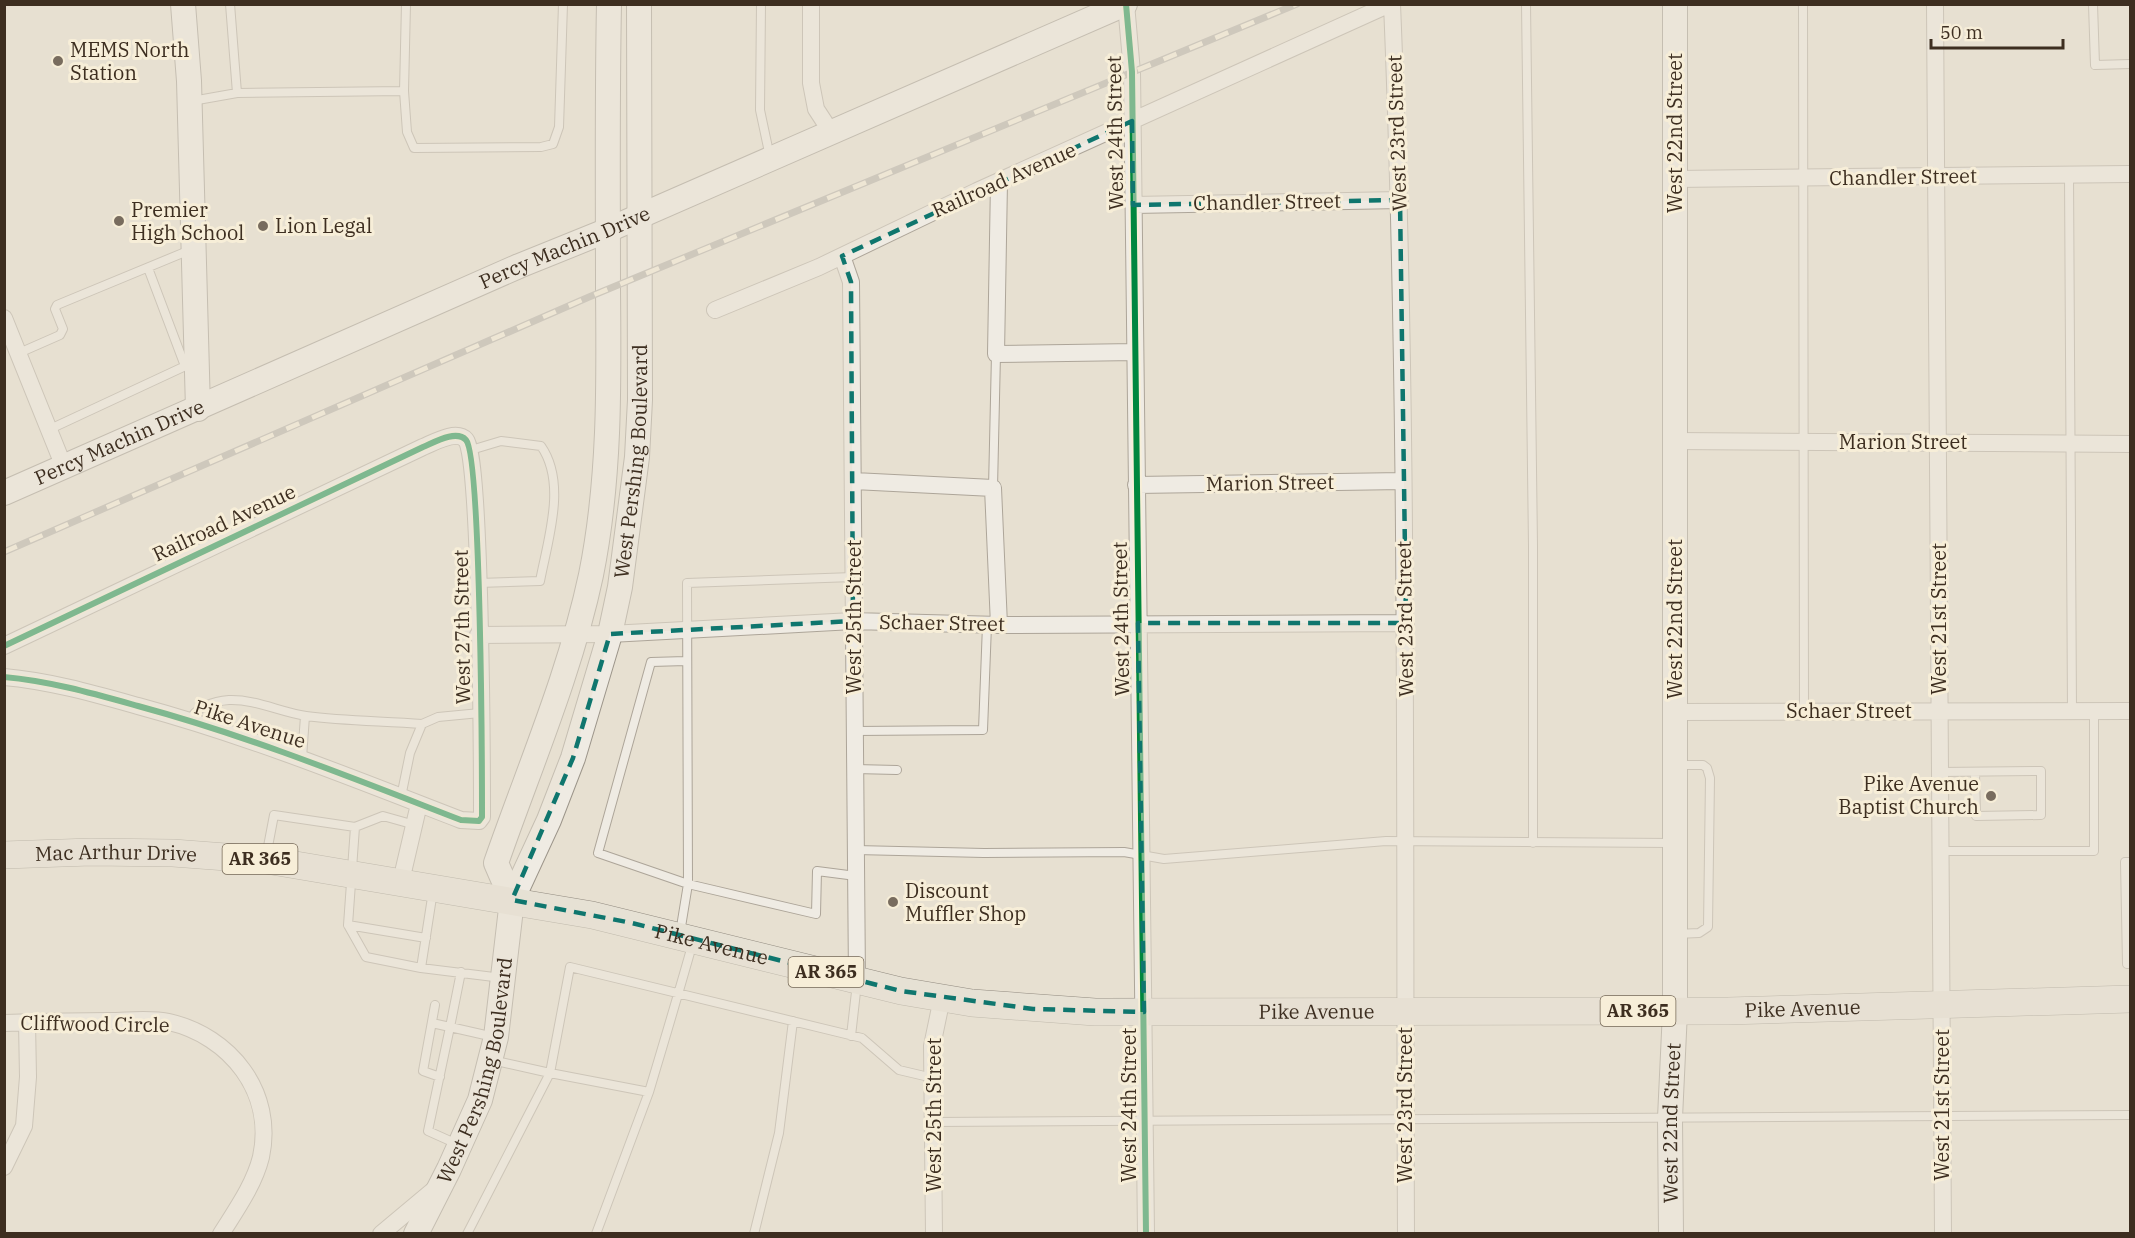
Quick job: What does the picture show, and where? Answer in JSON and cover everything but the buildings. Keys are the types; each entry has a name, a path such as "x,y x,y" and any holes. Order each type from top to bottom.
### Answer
{"main road":[{"path":"183,4 189,102 193,249 191,364 198,409"},
{"name":"West Pershing Boulevard","path":"512,900 496,863 549,721 591,575 607,433 609,4"},
{"name":"West Pershing Boulevard","path":"416,1233 460,1146 480,1100 494,1048 512,900 549,820 573,758 610,634 620,587 637,457 640,400 639,4"},
{"name":"Percy Machin Drive","path":"4,493 519,266 608,230 1126,4"},
{"name":"West 22nd Street","path":"1671,1233 1670,1118 1676,1011 1675,4"},
{"name":"Mac Arthur Drive","path":"4,855 162,853 266,860 512,900"},
{"name":"Pike Avenue","path":"512,900 687,937 857,980 942,998 1034,1009 1144,1012 1676,1011 2130,999"}],"street":[{"path":"810,4 811,83 816,109 831,132"},
{"name":"West 24th Street","path":"1126,4 1132,121 1146,1233"},
{"name":"Railroad Avenue","path":"715,310 842,256 1391,4"},
{"name":"West 23rd Street","path":"1391,4 1400,200 1406,623 1406,1233"},
{"name":"West 21st Street","path":"1935,4 1943,1233"},
{"name":"Chandler Street","path":"1675,179 2130,174"},
{"path":"999,182 996,354 1135,352"},
{"name":"Chandler Street","path":"1133,205 1400,200"},
{"name":"West 25th Street","path":"842,256 851,282 857,980"},
{"path":"4,318 64,466"},
{"name":"Railroad Avenue","path":"4,646 446,437 459,436 465,439 471,450"},
{"name":"Marion Street","path":"1675,441 2130,444"},
{"name":"West 27th Street","path":"471,450 478,583 483,817 479,821"},
{"path":"854,481 993,488 993,625"},
{"name":"Marion Street","path":"1136,485 1403,481"},
{"name":"Schaer Street","path":"478,635 610,634 853,621 993,625 1406,623"},
{"name":"Pike Avenue","path":"4,677 95,694 189,721 302,758 461,820 479,821"},
{"name":"Schaer Street","path":"1675,712 2130,711"},
{"path":"401,882 419,804"},
{"name":"West 25th Street","path":"934,1233 932,1046 942,998"},
{"path":"4,1167 24,1126 26,1116 27,1022"},
{"name":"Cliffwood Circle","path":"4,1023 167,1022 199,1032 219,1043 244,1070 256,1093 262,1124 261,1156 253,1180 221,1233"},
{"path":"381,1233 442,1183"}],"lane":[{"path":"230,4 237,93"},
{"path":"406,4 407,132 414,148 541,147 553,144 559,127 563,4"},
{"path":"761,4 760,110 770,158"},
{"path":"1526,4 1533,546 1533,843"},
{"path":"1803,4 1804,712"},
{"path":"2093,4 2095,65 2130,64"},
{"path":"189,102 237,93 405,92"},
{"path":"2069,175 2072,711"},
{"path":"19,353 60,335 63,329 55,309 57,305 193,249"},
{"path":"48,431 191,364 148,268"},
{"path":"993,488 996,354"},
{"path":"471,450 501,441 541,446 551,460 554,496 540,581 478,583"},
{"path":"596,1233 649,1092 678,994 687,937 687,583 853,577"},
{"path":"855,731 983,730 993,625"},
{"path":"686,661 651,662 598,852 688,884 816,914 817,871 856,876"},
{"path":"189,721 193,714 207,704 229,700 269,706 305,716 422,724 438,717 480,713"},
{"path":"1940,851 2094,851 2094,711"},
{"path":"302,758 305,716"},
{"path":"401,796 410,753 422,724"},
{"path":"1676,765 1703,765 1709,772 1710,778 1708,927 1699,933 1676,934"},
{"path":"855,770 897,770"},
{"path":"1940,772 2041,771 2041,815 1976,816 1976,772"},
{"path":"266,860 274,815 355,827 383,816 414,825"},
{"path":"355,827 348,925 366,957 440,974 460,972 502,978"},
{"path":"856,850 984,853 1124,852 1164,859 1305,846 1407,841 1676,843"},
{"path":"2130,862 2125,862 2127,964 2130,964"},
{"path":"421,968 434,887"},
{"path":"348,925 426,938"},
{"path":"467,1233 550,1073 570,967 862,1038 899,1070 933,1078"},
{"path":"460,972 428,1131 460,1146"},
{"path":"850,1036 857,980"},
{"path":"435,1005 423,1071 440,1077"},
{"path":"754,1233 780,1133 793,1022"},
{"path":"432,1023 450,1027 550,1073 649,1092"},
{"path":"934,1122 2130,1115"}],"highlighted area":[{"path":"1132,121 1133,205 1400,200 1406,623 1138,623 1144,1012 1033,1009 901,991 632,923 512,900 573,758 610,634 853,621 851,282 842,256"}],"railway":[{"path":"4,552 589,297 1297,4"}],"cycle path":[{"path":"1126,4 1132,72 1146,1234"},
{"path":"4,646 444,438 456,436 466,440 471,459 478,554 482,788 482,817 479,821 461,820 301,759 179,718 72,689 4,677"}],"place":[{"name":"MEMS North Station","path":"58,61"},
{"name":"Premier High School","path":"119,221"},
{"name":"Lion Legal","path":"263,226"},
{"name":"Pike Avenue Baptist Church","path":"1991,796"},
{"name":"Discount Muffler Shop","path":"893,902"}]}
